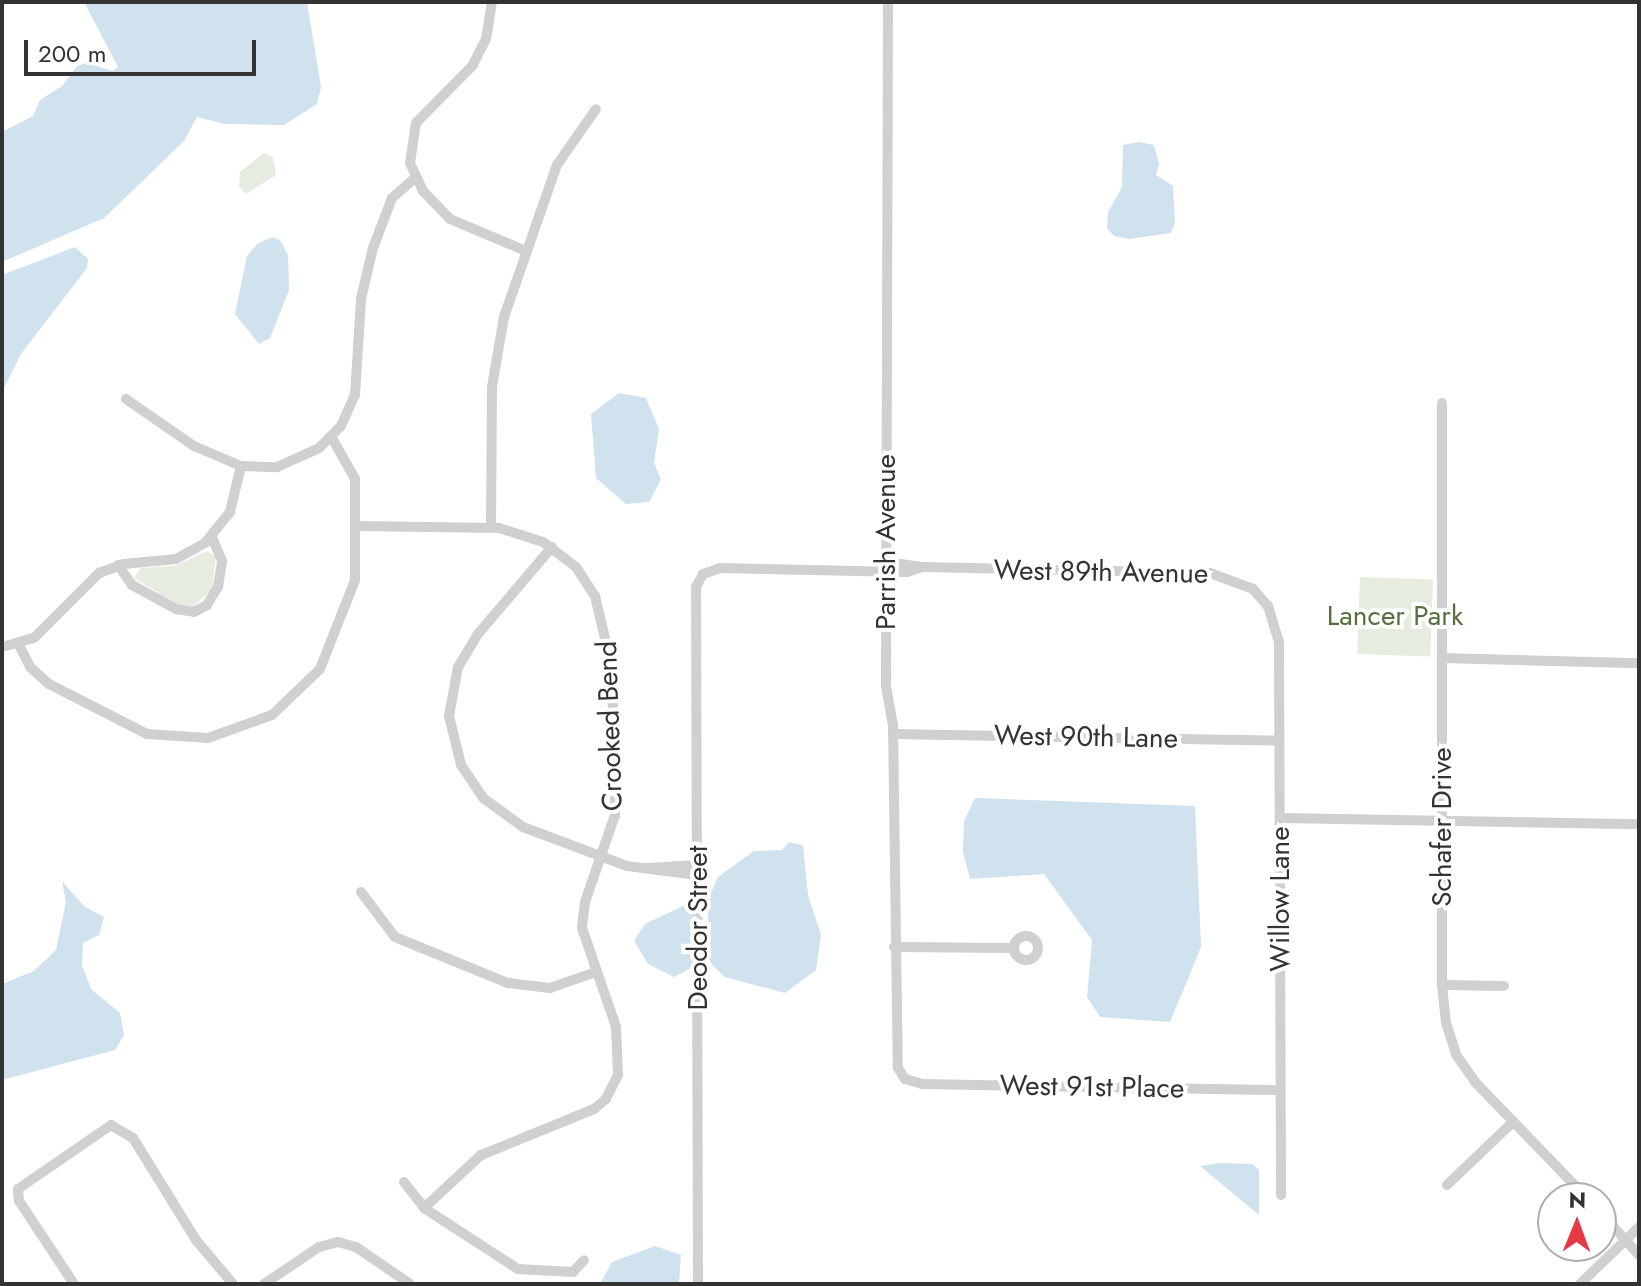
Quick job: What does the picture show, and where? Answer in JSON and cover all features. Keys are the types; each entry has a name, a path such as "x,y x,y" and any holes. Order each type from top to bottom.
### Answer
{"street":[{"path":"492,2 486,39 473,65 416,123 409,148 415,178 450,219 526,251"},
{"name":"Parrish Avenue","path":"888,2 886,686 893,734 895,1050 905,1079"},
{"path":"491,527 494,370 504,317 557,165 596,109"},
{"path":"126,399 186,441 241,466 285,465 332,438 355,395 361,299 371,256 392,198 415,178"},
{"name":"Schafer Drive","path":"1442,403 1442,985 1457,1056 1513,1122 1571,1182"},
{"path":"19,645 41,678 123,726 185,740 237,732 287,704 325,660 355,580 357,526 353,471 332,438"},
{"path":"2,647 19,645 40,633 86,582 118,565 176,559 212,537 233,504 241,466"},
{"name":"Crooked Bend","path":"357,526 491,527 523,534 552,547 590,586 608,641 616,808 582,921 616,1027 618,1075 606,1099 581,1116 473,1160 424,1208"},
{"path":"118,565 132,585 170,607 194,612 207,605 218,587 222,561 212,537"},
{"path":"552,547 465,652 451,692 451,733 469,780 495,809 523,827 602,859 646,869 697,870"},
{"name":"West 89th Avenue","path":"703,574 720,568 886,567 1210,573 1233,577 1268,606"},
{"name":"Deodor Street","path":"698,1284 694,602 703,574"},
{"name":"Willow Lane","path":"1268,606 1279,642 1281,1195"},
{"path":"1442,658 1639,663"},
{"name":"West 90th Lane","path":"893,734 1279,741"},
{"path":"1280,818 1639,824"},
{"path":"361,892 395,937 508,983 550,988 596,972"},
{"path":"894,947 1014,948"},
{"path":"1442,985 1504,986"},
{"name":"West 91st Place","path":"905,1079 922,1084 1280,1090"},
{"path":"1447,1185 1513,1122"},
{"path":"74,1284 17,1193 21,1183 107,1125 125,1130 173,1197 196,1240 233,1284"},
{"path":"404,1182 424,1208 518,1269 573,1272 584,1260"},
{"path":"1580,1284 1639,1227"},
{"path":"1617,1230 1639,1255"},
{"path":"264,1284 319,1247 338,1242 356,1247 410,1284"}],"green space":[{"path":"264,153 273,157 276,175 246,194 239,186 240,172"},
{"path":"207,551 216,557 212,589 193,607 175,603 134,578 141,568 175,566"},
{"name":"Lancer Park","path":"1360,577 1433,580 1430,657 1357,654"}],"water":[{"path":"84,2 307,2 321,87 317,104 284,125 225,124 197,117 184,141 104,218 2,262 2,132 33,116 40,100 62,86 77,66 86,63 113,71 118,67"},
{"path":"1139,142 1154,145 1159,164 1156,175 1173,186 1175,223 1171,233 1130,239 1114,236 1107,228 1108,212 1122,187 1123,145"},
{"path":"272,237 280,240 288,255 289,290 270,338 259,344 235,314 247,256 257,244"},
{"path":"75,247 88,259 87,268 21,354 2,392 2,275"},
{"path":"619,393 646,398 659,429 654,463 661,480 649,502 626,504 596,478 591,414"},
{"path":"975,798 1195,806 1201,947 1170,1022 1100,1017 1087,997 1092,940 1044,874 970,879 963,852 964,821"},
{"path":"789,842 803,845 808,895 821,935 816,970 785,993 725,977 713,966 708,956 708,899 718,877 754,851 782,850"},
{"path":"62,881 84,906 104,917 99,935 83,943 82,965 91,989 120,1013 124,1035 115,1050 2,1080 2,984 34,971 56,950 66,902"},
{"path":"685,905 693,910 693,967 674,977 648,964 634,941 645,924"},
{"path":"1253,1164 1259,1170 1259,1215 1200,1166"},
{"path":"655,1246 681,1255 679,1284 600,1284 612,1262"}]}
